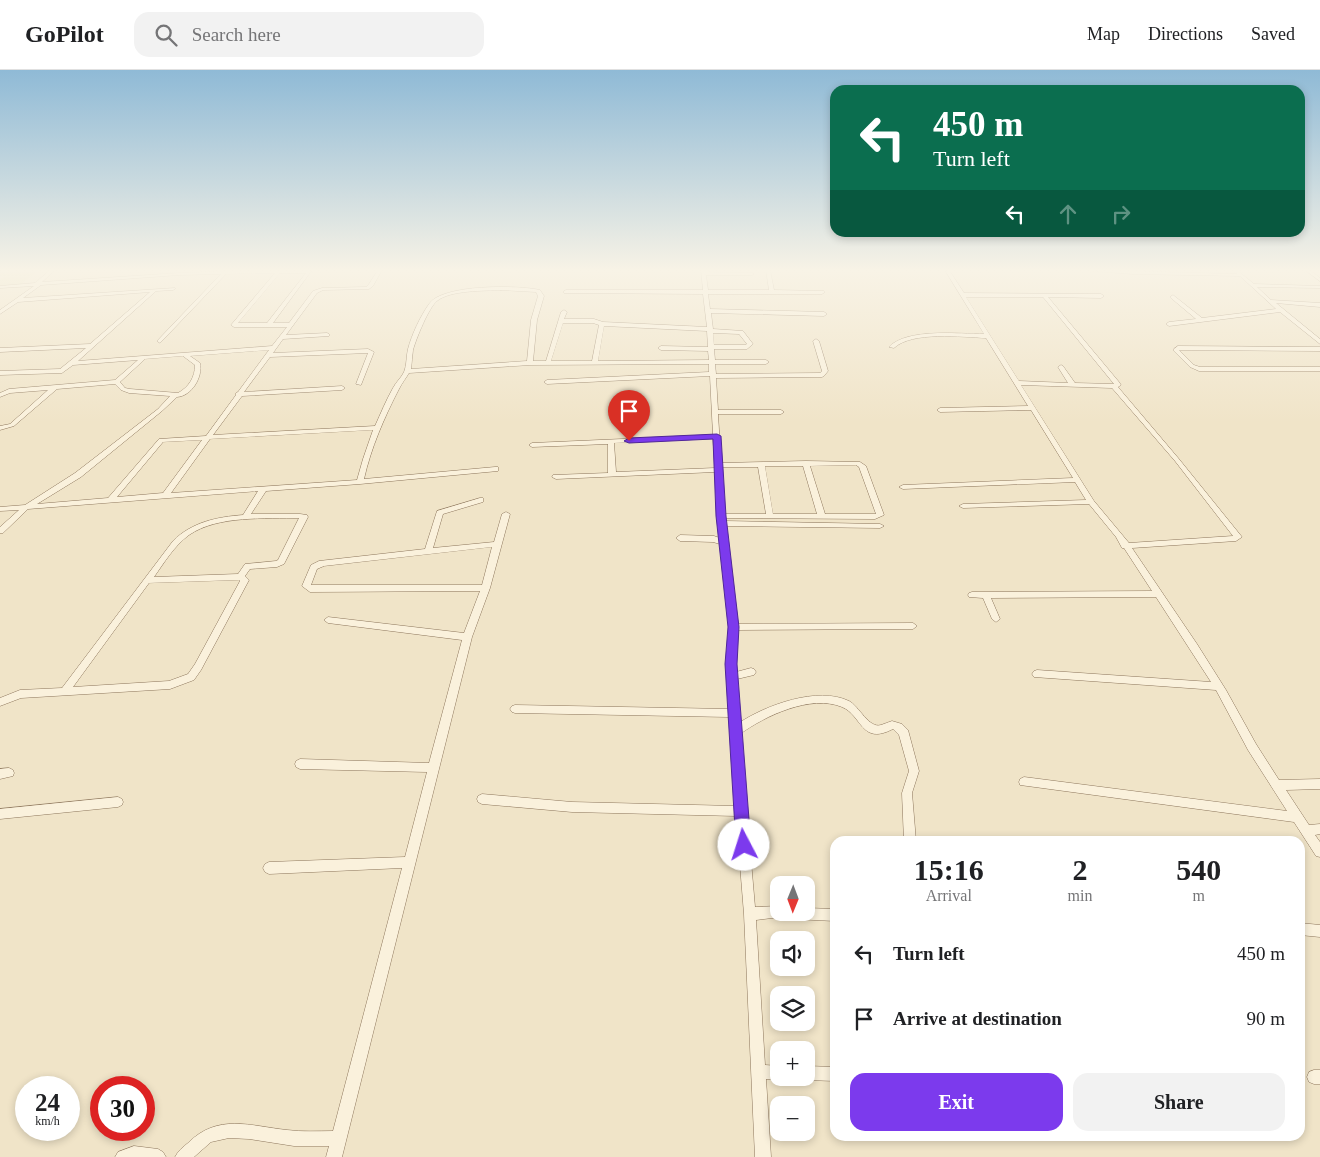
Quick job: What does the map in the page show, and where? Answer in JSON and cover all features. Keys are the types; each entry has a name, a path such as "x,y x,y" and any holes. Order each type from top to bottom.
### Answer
{"street":[{"path":"0,373 62,371 120,321"},
{"path":"160,341 179,321"},
{"path":"237,321 234,324 290,325"},
{"path":"269,325 272,321"},
{"path":"165,495 293,321"},
{"path":"360,482 378,428 395,388 407,371 411,349 424,321"},
{"path":"530,363 534,321"},
{"path":"548,363 562,321 594,321 602,324 741,332 750,344 747,347 661,348"},
{"path":"709,321 722,520 734,627 731,664 740,811 750,914 763,1157"},
{"path":"977,321 1091,502 1126,546 1194,646 1276,786 1320,852"},
{"path":"1016,384 1118,385 1065,321"},
{"path":"1169,324 1195,321"},
{"path":"1294,321 1320,341"},
{"path":"595,362 602,324"},
{"path":"282,337 327,334"},
{"path":"892,347 895,343 907,338 986,336"},
{"path":"547,382 712,375 822,375 825,371 816,341"},
{"path":"0,350 92,346"},
{"path":"72,363 186,356 273,348"},
{"path":"1320,349 1178,348 1176,350 1192,366 1199,369 1320,370"},
{"path":"269,355 368,350 371,352 359,384"},
{"path":"117,382 123,389 130,391 174,396 183,394 195,380 198,364 186,356"},
{"path":"0,395 9,391 117,382 142,359"},
{"path":"407,371 530,363 766,362"},
{"path":"1062,367 1073,385"},
{"path":"0,428 12,425 55,386"},
{"path":"1114,386 1238,536 1236,538 1126,546"},
{"path":"238,394 342,388"},
{"path":"0,531 26,507 78,475 160,410 174,396"},
{"path":"940,410 1032,408"},
{"path":"716,412 781,412"},
{"path":"111,499 161,440 378,428"},
{"path":"532,445 717,436"},
{"path":"611,442 612,473"},
{"path":"761,464 770,516"},
{"path":"556,477 612,473 635,474 761,464 860,464 880,515 875,517 770,516 722,520"},
{"path":"806,464 822,517"},
{"path":"0,509 111,499 360,482 495,469"},
{"path":"903,487 1077,480"},
{"path":"245,518 263,489"},
{"path":"428,552 440,513 480,500"},
{"path":"963,506 1091,502"},
{"path":"334,1157 467,638 486,588 496,544 506,514"},
{"path":"65,691 147,580 186,534 203,524 245,518 304,517 281,562 277,564 248,566 240,577"},
{"path":"722,520 880,526"},
{"path":"680,538 714,539 724,542"},
{"path":"486,588 310,588 306,586 314,567 319,564 496,544"},
{"path":"0,702 20,694 157,686 176,683 191,677 246,582 244,578 240,577 147,580"},
{"path":"972,595 1157,594"},
{"path":"986,595 996,619"},
{"path":"328,620 467,638"},
{"path":"734,627 913,626"},
{"path":"732,677 751,672"},
{"path":"1038,674 1218,686"},
{"path":"735,732 760,715 786,706 823,700 845,704 854,709 857,716 875,729 882,730 892,725 898,727 904,733 914,771 908,793 910,836"},
{"path":"515,709 734,713"},
{"path":"300,764 434,768"},
{"path":"1024,782 1297,817"},
{"path":"1276,786 1320,784"},
{"path":"482,799 590,807 740,811"},
{"path":"0,814 118,802"},
{"path":"1305,830 1320,829"},
{"path":"270,868 410,862"},
{"path":"750,914 772,912 830,915"},
{"path":"1305,929 1320,931"},
{"path":"758,1072 770,1073"},
{"path":"815,1073 830,1074"},
{"path":"183,1157 203,1139 212,1134 227,1132 253,1133 288,1138 339,1138"},
{"path":"123,1157 134,1154 158,1157"}],"route":[{"path":"629,441 717,436 721,516 734,627 731,664 744,845"}]}
